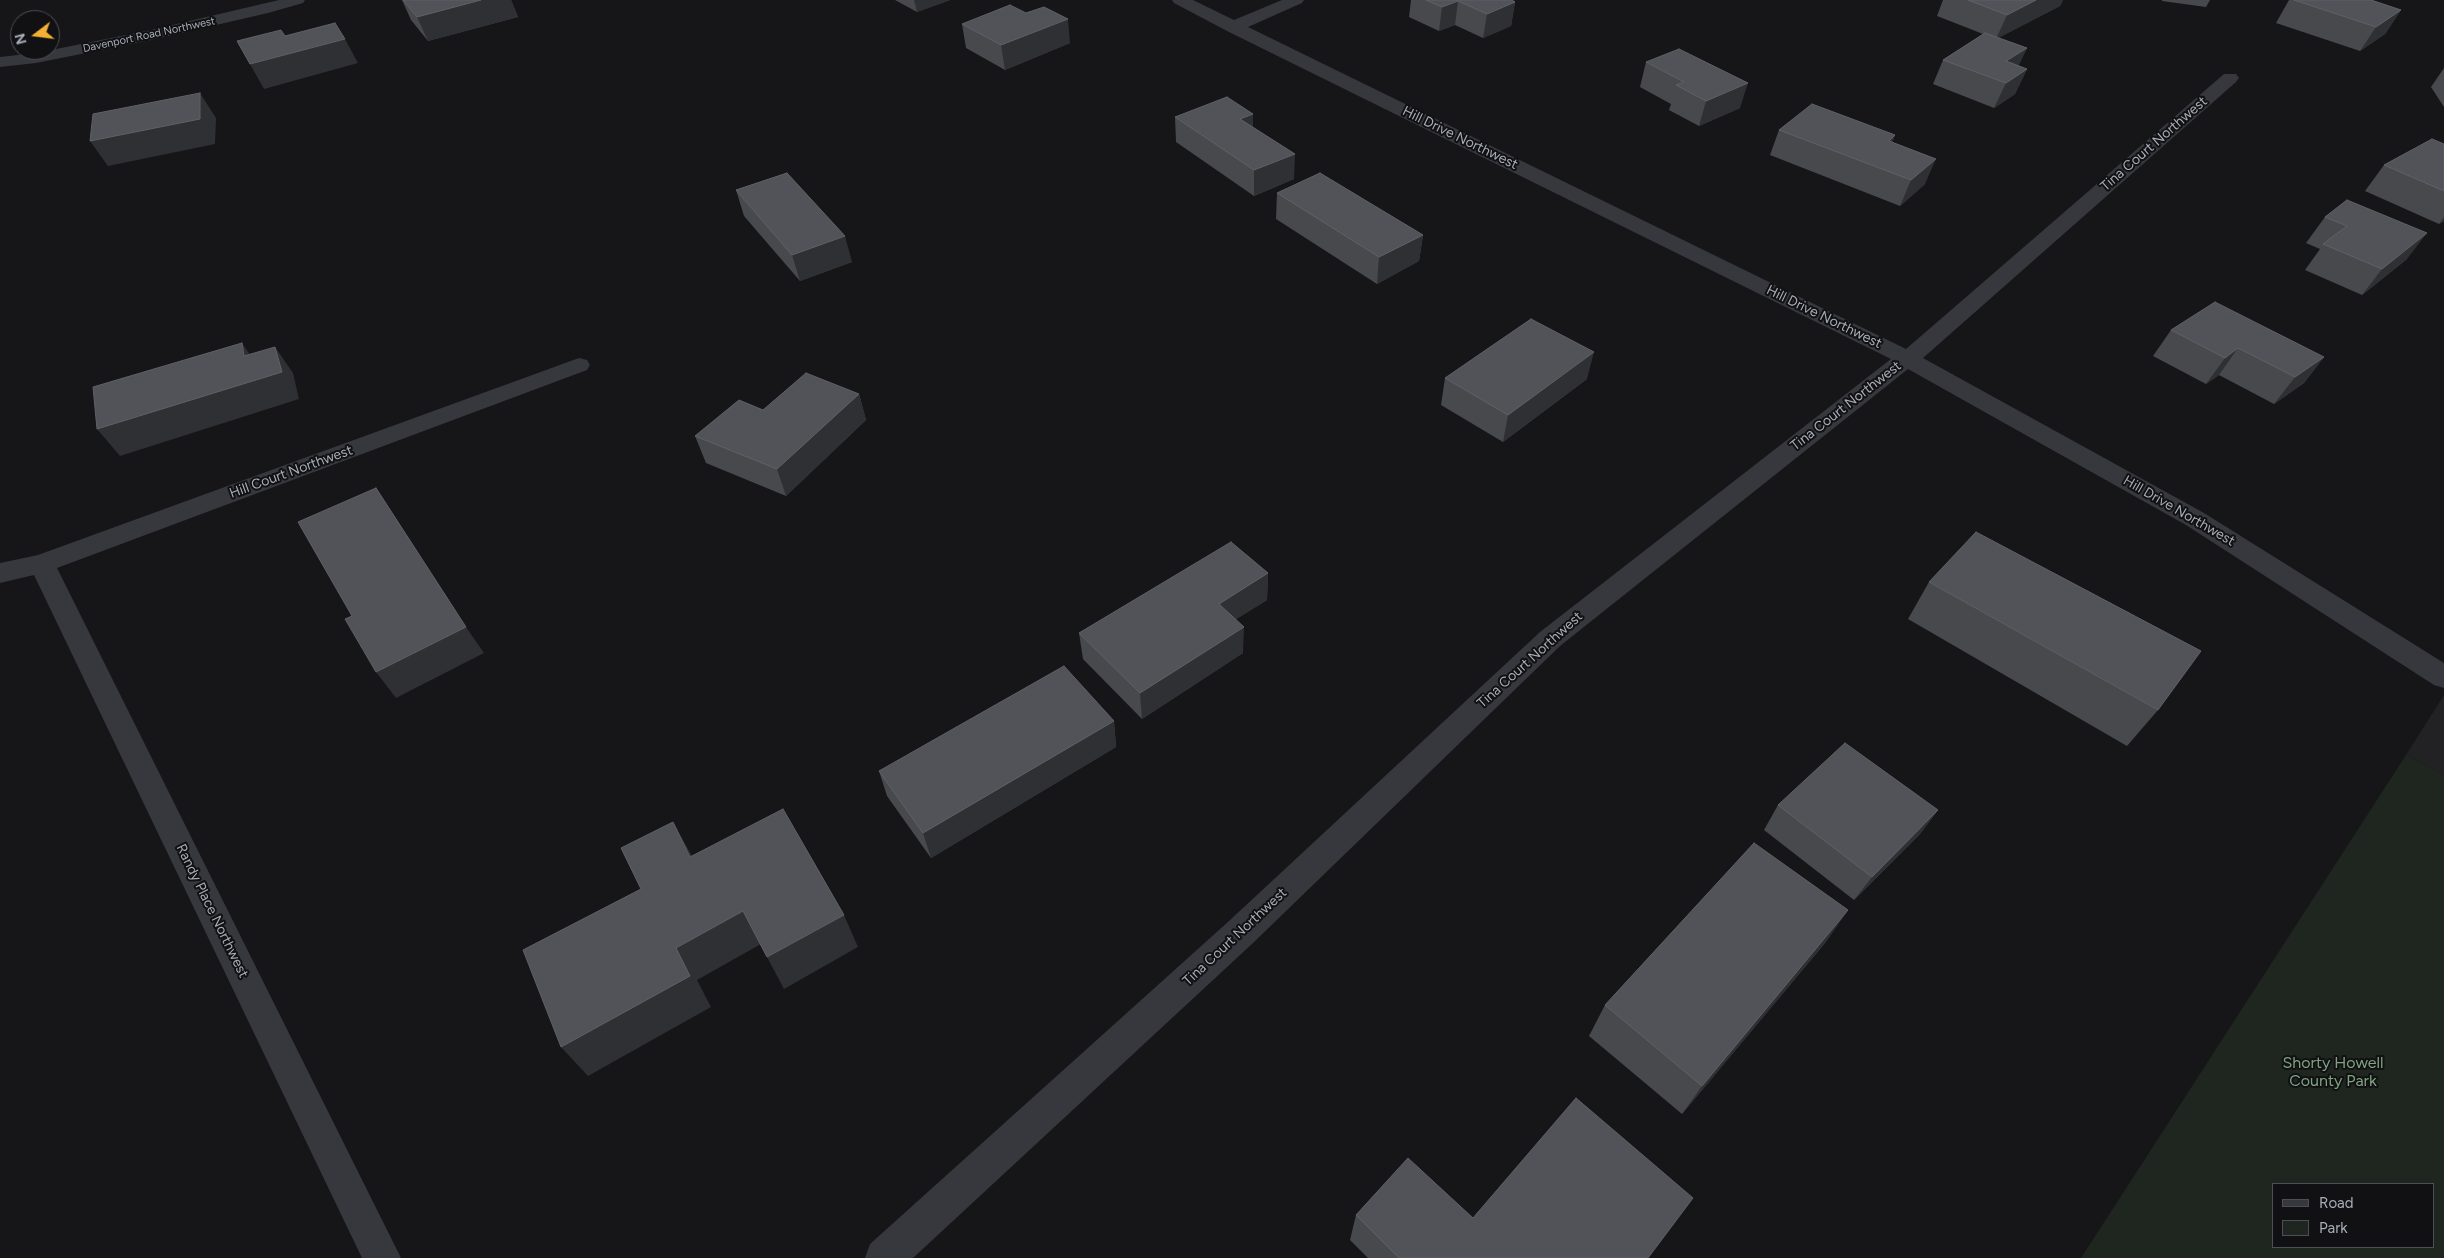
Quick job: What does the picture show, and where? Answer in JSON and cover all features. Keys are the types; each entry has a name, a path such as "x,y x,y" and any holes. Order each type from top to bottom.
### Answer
{"street":[{"name":"Davenport Road Northwest","path":"0,62 36,58 151,35 262,10 297,0"},
{"name":"Hill Drive Northwest","path":"1180,0 1908,359 2195,519 2444,677"},
{"path":"1233,27 1296,0"},
{"name":"Tina Court Northwest","path":"884,1258 1242,932 1550,639 1890,370 1908,359 2230,78"},
{"name":"Hill Court Northwest","path":"0,573 42,564 579,365"},
{"name":"Randy Place Northwest","path":"42,564 382,1258"}],"shaded area":[{"path":"2444,695 2444,775 2406,755"}],"green space":[{"name":"Shorty Howell County Park","path":"2406,755 2444,775 2444,1258 2081,1258"}],"building":[{"path":"403,0 481,0 417,17"},
{"path":"1426,0 1512,0 1515,2 1487,14 1458,1 1442,7"},
{"path":"1968,0 2036,0 2007,15"},
{"path":"2294,0 2371,0 2401,10 2376,27"},
{"path":"1010,5 1026,13 1044,7 1068,19 1001,45 962,24"},
{"path":"335,23 345,39 250,64 237,41 281,30 285,36"},
{"path":"1985,33 2027,48 2006,61 2027,69 2006,83 1943,60"},
{"path":"1679,49 1748,83 1706,101 1676,85 1684,82 1646,62"},
{"path":"200,93 200,119 90,141 93,114"},
{"path":"1227,97 1253,114 1240,119 1295,154 1254,170 1175,117"},
{"path":"1812,104 1895,135 1889,141 1936,159 1911,180 1779,130"},
{"path":"2432,139 2444,144 2444,191 2384,165"},
{"path":"787,173 845,236 792,255 736,190"},
{"path":"1320,173 1423,235 1379,257 1277,193"},
{"path":"2347,200 2427,233 2382,269 2323,244 2347,226 2325,217"},
{"path":"2215,302 2324,357 2295,377 2238,348 2225,358 2171,330"},
{"path":"1531,319 1594,352 1508,415 1445,378"},
{"path":"242,343 244,356 275,347 282,372 97,429 93,387"},
{"path":"806,373 859,394 777,469 695,436 739,400 763,410"},
{"path":"376,488 466,627 376,672 345,619 352,616 298,522"},
{"path":"1976,532 2201,651 2158,710 1929,582"},
{"path":"1231,542 1268,573 1219,604 1244,627 1140,693 1079,633"},
{"path":"1064,666 1114,721 923,833 879,771"},
{"path":"1845,743 1938,810 1872,877 1778,805"},
{"path":"783,809 844,915 767,957 743,911 676,948 690,976 561,1047 523,950 641,889 621,848 673,822 690,857"},
{"path":"1754,843 1848,910 1702,1086 1605,1005"},
{"path":"1576,1098 1693,1198 1648,1258 1399,1258 1356,1215 1408,1158 1473,1218"}]}
